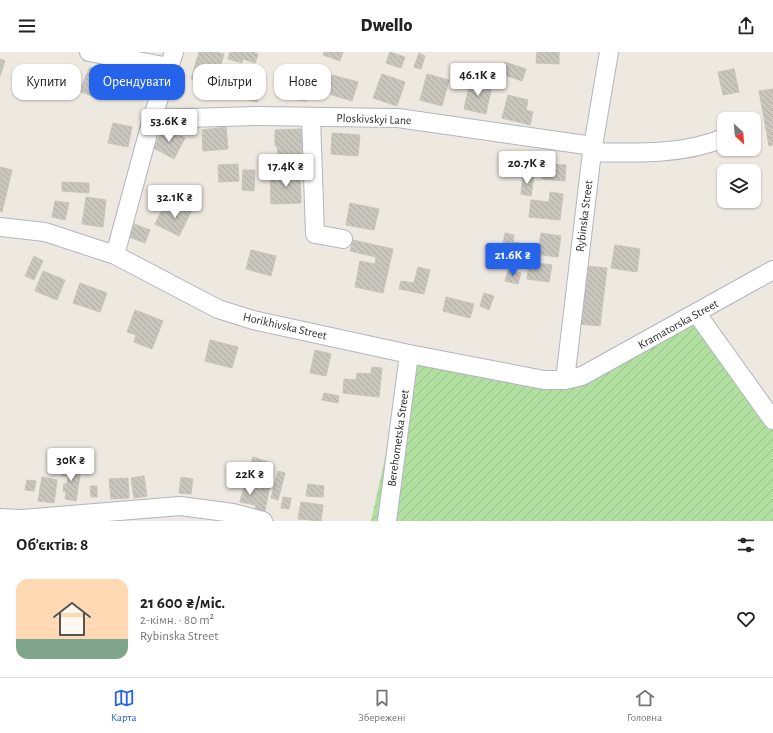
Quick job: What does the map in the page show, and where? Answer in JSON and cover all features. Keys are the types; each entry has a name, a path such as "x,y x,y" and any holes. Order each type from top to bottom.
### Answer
{"street":[{"path":"89,52 172,60 152,119 115,255"},
{"name":"Rybinska Street","path":"565,380 593,149 609,52"},
{"path":"311,117 315,234 343,239"},
{"name":"Ploskivskyi Lane","path":"152,119 311,117 398,118 593,149 642,152 690,149 717,140"},
{"name":"Horikhivska Street","path":"0,227 45,232 115,255 218,309 253,320 409,354 544,380 565,380 582,376"},
{"name":"Kramatorska Street","path":"582,376 697,314 773,270"},
{"path":"697,314 773,420"},
{"name":"Berehometska Street","path":"387,521 409,354"},
{"path":"0,518 22,519 180,506 232,513 263,521"}],"green space":[{"path":"698,312 773,412 773,521 371,521 408,354 548,379 581,373"}],"building":[{"path":"199,52 215,52 224,54 221,64 195,64"},
{"path":"230,52 252,52 258,54 255,63 243,59 242,63 228,59"},
{"path":"324,52 343,52 340,61 323,55"},
{"path":"390,52 405,57 401,68 386,63"},
{"path":"537,52 559,52 559,64 536,63"},
{"path":"419,53 425,56 421,69 414,67"},
{"path":"0,59 5,61 0,76"},
{"path":"505,62 526,69 522,81 501,74"},
{"path":"89,69 89,95 81,92 81,87"},
{"path":"734,69 739,92 723,95 718,72"},
{"path":"382,74 405,82 397,106 373,98"},
{"path":"427,74 449,80 442,106 420,100"},
{"path":"332,75 358,82 352,101 331,95"},
{"path":"470,81 492,85 486,114 464,109"},
{"path":"773,89 773,145 769,146 759,91"},
{"path":"508,95 528,100 526,110 533,112 530,125 502,118"},
{"path":"113,123 132,127 128,147 108,143"},
{"path":"164,127 185,138 174,159 154,148"},
{"path":"226,127 228,149 203,151 202,130"},
{"path":"301,129 302,156 278,156 277,146 275,146 275,130"},
{"path":"332,133 360,135 358,156 331,154"},
{"path":"238,164 239,181 219,182 218,165"},
{"path":"543,164 566,165 565,181 542,179"},
{"path":"0,167 12,170 2,212 0,211"},
{"path":"243,170 255,170 254,191 242,190"},
{"path":"300,171 301,203 271,204 270,172"},
{"path":"523,175 534,176 531,196 521,194"},
{"path":"62,182 89,183 89,193 62,191"},
{"path":"550,192 563,194 560,220 529,217 531,200 549,202"},
{"path":"86,197 106,200 103,227 82,224"},
{"path":"187,200 195,204 179,236 155,224 163,208 179,215"},
{"path":"55,201 69,203 65,220 52,217"},
{"path":"350,203 379,209 374,230 346,225"},
{"path":"132,223 150,230 145,243 127,236"},
{"path":"505,233 514,235 513,242 539,246 541,233 561,236 558,257 502,250"},
{"path":"353,240 393,249 389,267 375,264 376,257 350,251"},
{"path":"615,245 640,249 637,272 611,268"},
{"path":"251,250 276,256 271,276 246,269"},
{"path":"34,256 43,261 34,280 25,276"},
{"path":"360,261 389,267 383,293 355,287"},
{"path":"529,262 552,265 549,282 527,279"},
{"path":"586,266 607,268 600,326 580,324"},
{"path":"418,267 430,270 424,294 399,289 401,281 414,283"},
{"path":"508,270 521,273 518,284 505,281"},
{"path":"43,271 65,280 57,300 35,291"},
{"path":"80,283 107,293 100,312 73,303"},
{"path":"484,293 494,296 489,310 480,306"},
{"path":"446,297 474,304 470,318 443,311"},
{"path":"135,310 163,321 152,349 134,342 136,335 127,332"},
{"path":"210,340 238,347 232,368 205,361"},
{"path":"315,350 331,354 326,376 310,373"},
{"path":"372,367 382,368 379,397 343,393 344,379 356,380 357,373 371,374"},
{"path":"324,393 339,396 338,403 322,400"},
{"path":"253,457 271,463 267,475 261,473 257,483 246,480"},
{"path":"63,466 81,469 76,501 65,499 66,492 63,491 64,484 67,484 68,476 61,476"},
{"path":"237,467 246,469 243,481 234,479"},
{"path":"278,471 285,473 278,500 271,498"},
{"path":"144,476 147,496 134,498 131,478"},
{"path":"42,477 57,480 54,503 38,501"},
{"path":"181,477 193,479 191,494 179,493"},
{"path":"262,477 271,479 265,511 255,509"},
{"path":"128,478 129,498 111,499 109,479"},
{"path":"27,480 36,481 34,491 25,490"},
{"path":"308,484 324,486 323,497 306,496"},
{"path":"90,486 97,486 97,497 91,497"},
{"path":"244,486 260,489 256,505 240,502"},
{"path":"283,497 291,498 289,509 281,508"},
{"path":"301,502 323,505 321,521 298,519"}]}
